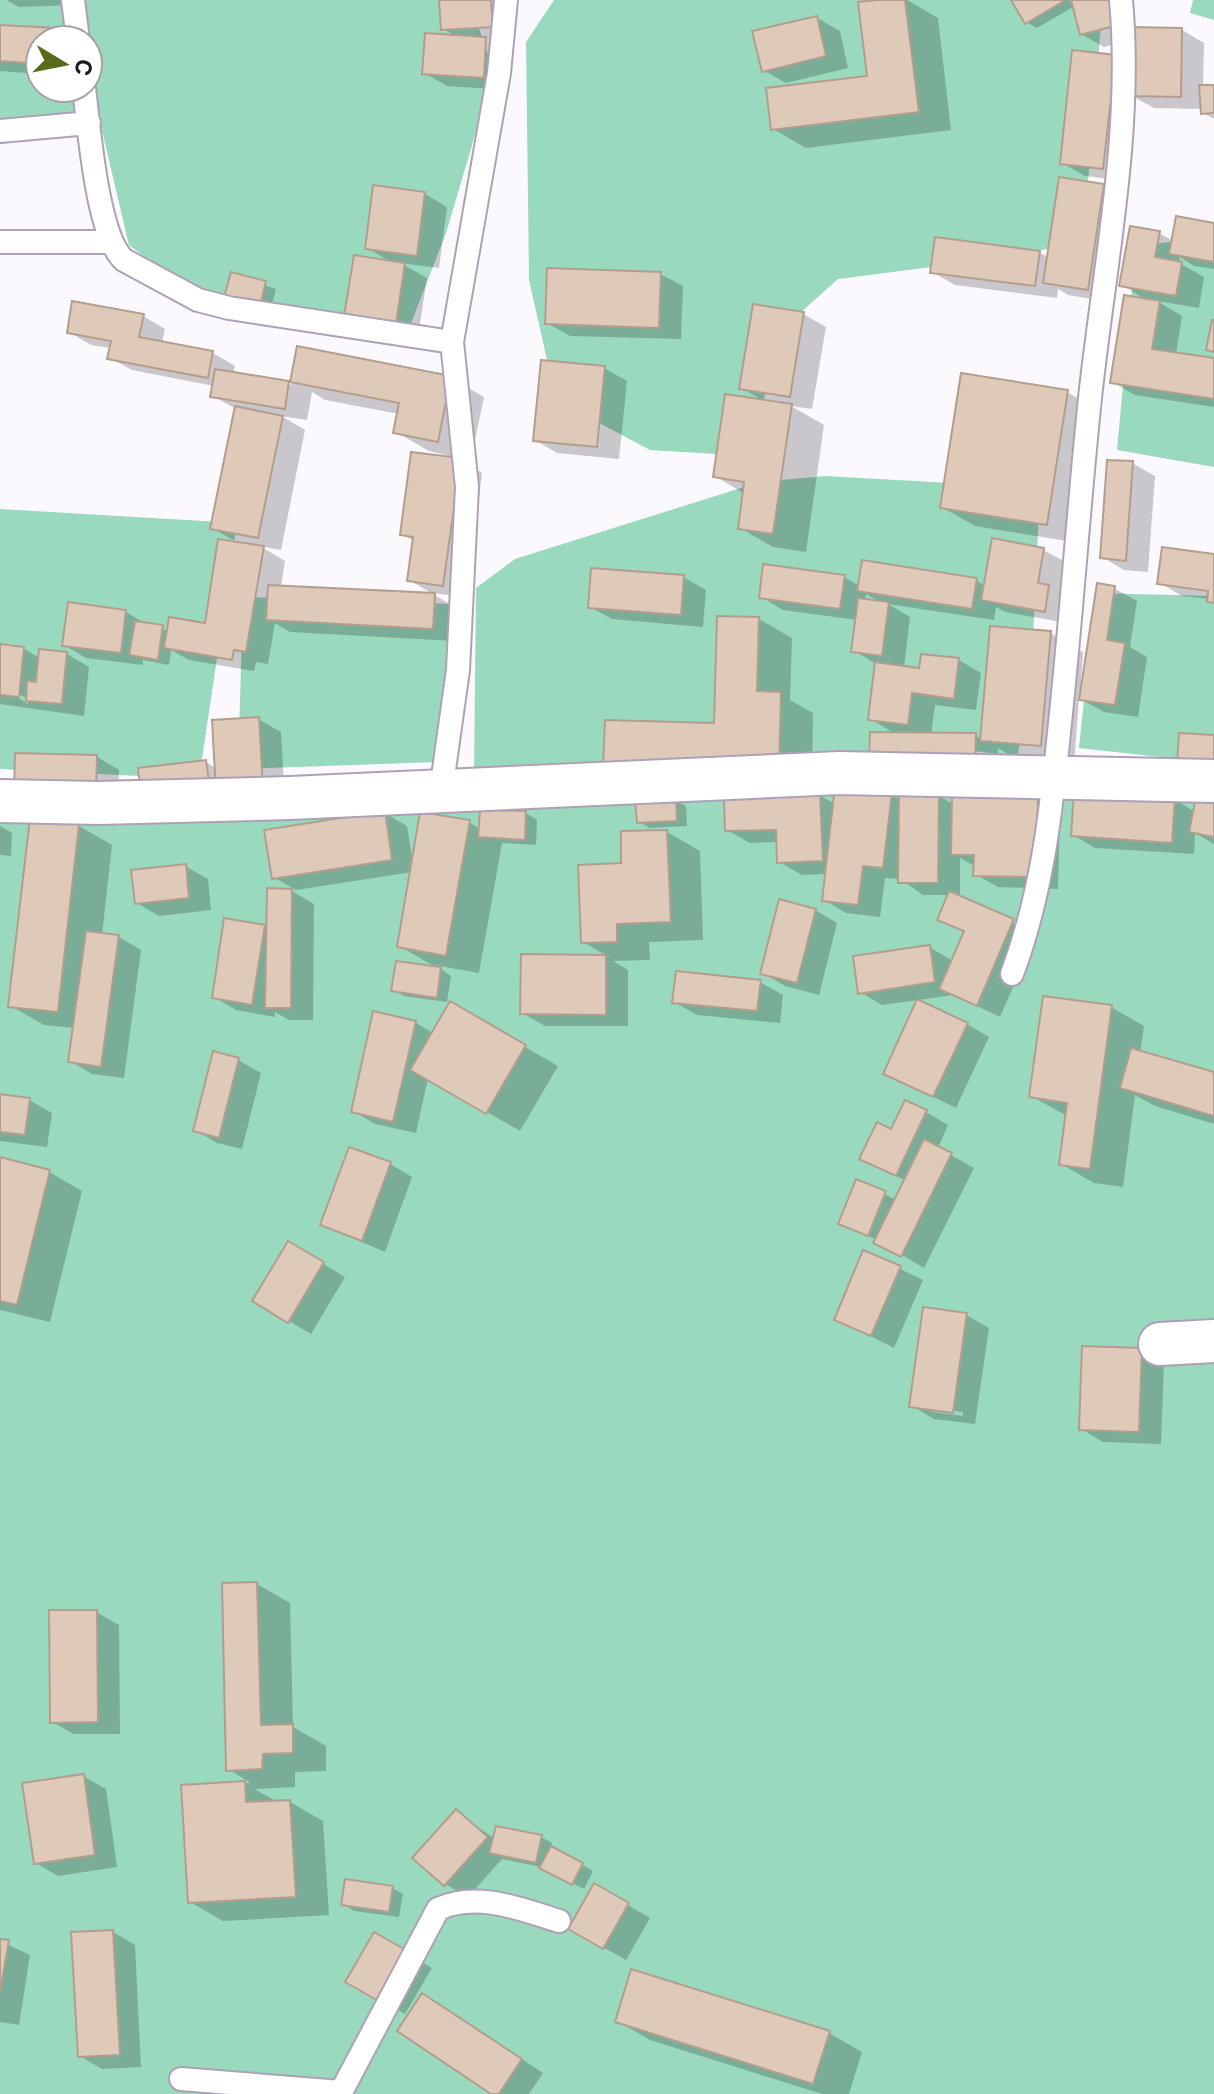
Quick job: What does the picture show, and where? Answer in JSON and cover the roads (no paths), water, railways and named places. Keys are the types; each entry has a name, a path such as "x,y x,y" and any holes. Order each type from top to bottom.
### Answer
{"street":[{"path":"0,801 98,803 839,773 1214,781"},
{"path":"1160,1344 1214,1341"}],"lane":[{"path":"73,0 76,24"},
{"path":"441,791 458,670 467,487 452,342 499,73 506,0"},
{"path":"1012,974 1041,882 1055,776 1090,400 1116,178 1123,69 1121,0"},
{"path":"86,104 110,242 116,253 140,270 211,304 452,342"},
{"path":"0,131 89,123"},
{"path":"0,242 110,242"},
{"path":"181,2079 341,2093 438,1909 454,1902 472,1900 559,1921"}]}
